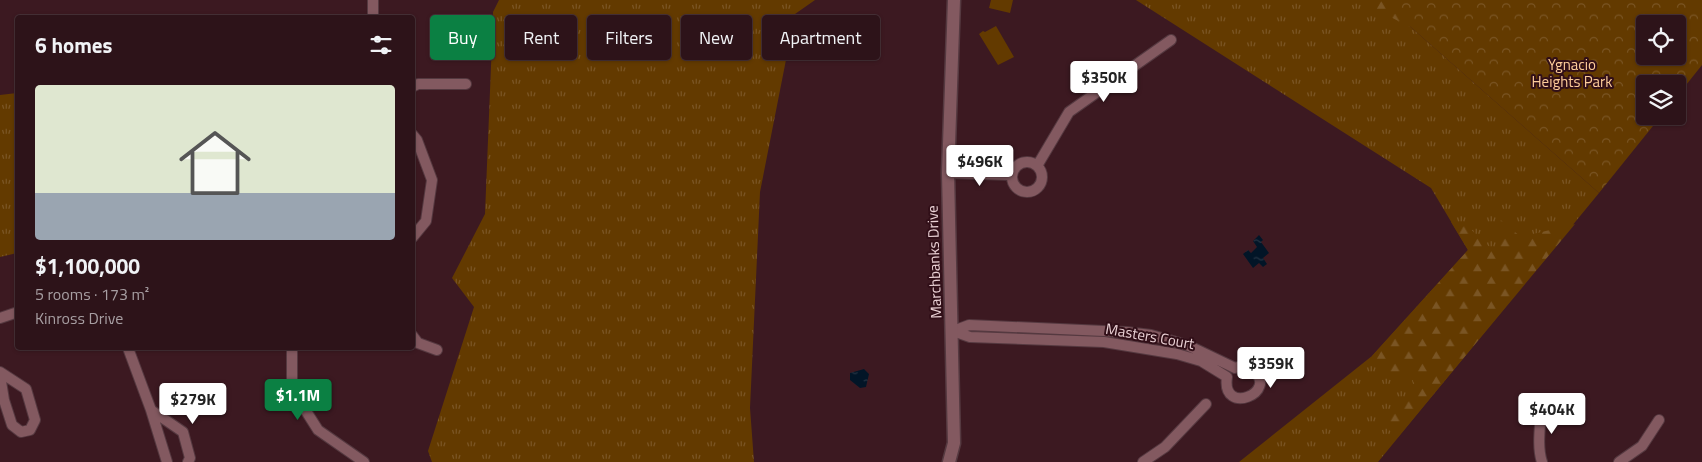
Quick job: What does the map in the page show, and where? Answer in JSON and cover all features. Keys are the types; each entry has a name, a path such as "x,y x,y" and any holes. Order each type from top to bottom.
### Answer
{"street":[{"path":"373,0 373,15"},
{"name":"Marchbanks Drive","path":"949,462 954,442 948,173 954,0"},
{"path":"1037,166 1069,112 1171,40"},
{"path":"415,86 466,84"},
{"path":"415,137 418,140 432,180 426,222 415,235"},
{"path":"1024,162 1037,166 1042,174 1041,183 1035,190 1021,191 1017,188 1012,180 1016,167 1024,162"},
{"path":"948,173 1012,175"},
{"path":"0,318 15,313"},
{"name":"Masters Court","path":"969,325 1126,332 1151,335 1187,344 1235,368 1243,366 1250,368 1258,377 1259,386 1251,397 1236,397 1227,388 1227,377 1201,361 1176,354 1104,342 970,337 952,331 969,325"},
{"path":"415,339 418,343 437,350"},
{"path":"129,350 151,410 167,462"},
{"path":"292,350 292,389 318,430 364,462"},
{"path":"0,372 26,389 35,420 30,430 21,432 12,425 4,400 0,375"},
{"path":"1143,462 1165,447 1206,404"},
{"path":"151,410 183,432 190,458 188,462"},
{"path":"1541,412 1539,433 1542,462"},
{"path":"1619,462 1642,446 1659,420"}],"green space":[{"path":"499,0 815,0 795,15 762,15 762,60 786,60 760,192 750,408 754,462 432,462 428,451 474,307 452,278 485,214 491,60 495,60 495,15 493,15"},
{"path":"991,0 1013,0 1010,13 989,8"},
{"path":"1136,0 1380,0 1599,193 1378,462 1239,462 1372,356 1468,250 1431,188"},
{"path":"1371,0 1407,0 1410,27 1375,9"},
{"name":"Ygnacio Heights Park","path":"1380,0 1702,0 1702,65 1686,85 1686,75 1636,75 1636,125 1654,125 1599,193"},
{"path":"996,26 1014,57 998,65 979,34"},
{"path":"15,93 15,253 0,257 0,95"},
{"path":"1496,216 1521,237 1575,224 1398,437 1385,427 1394,409 1418,391 1410,375 1383,371 1372,356 1468,250 1451,222 1465,224 1498,255"}],"water":[{"path":"1259,235 1263,240 1261,242 1269,253 1263,258 1267,264 1263,267 1259,263 1253,268 1243,254 1248,250 1251,253 1257,247 1253,241"},
{"path":"864,369 869,374 866,387 860,388 850,380 850,373"}]}
